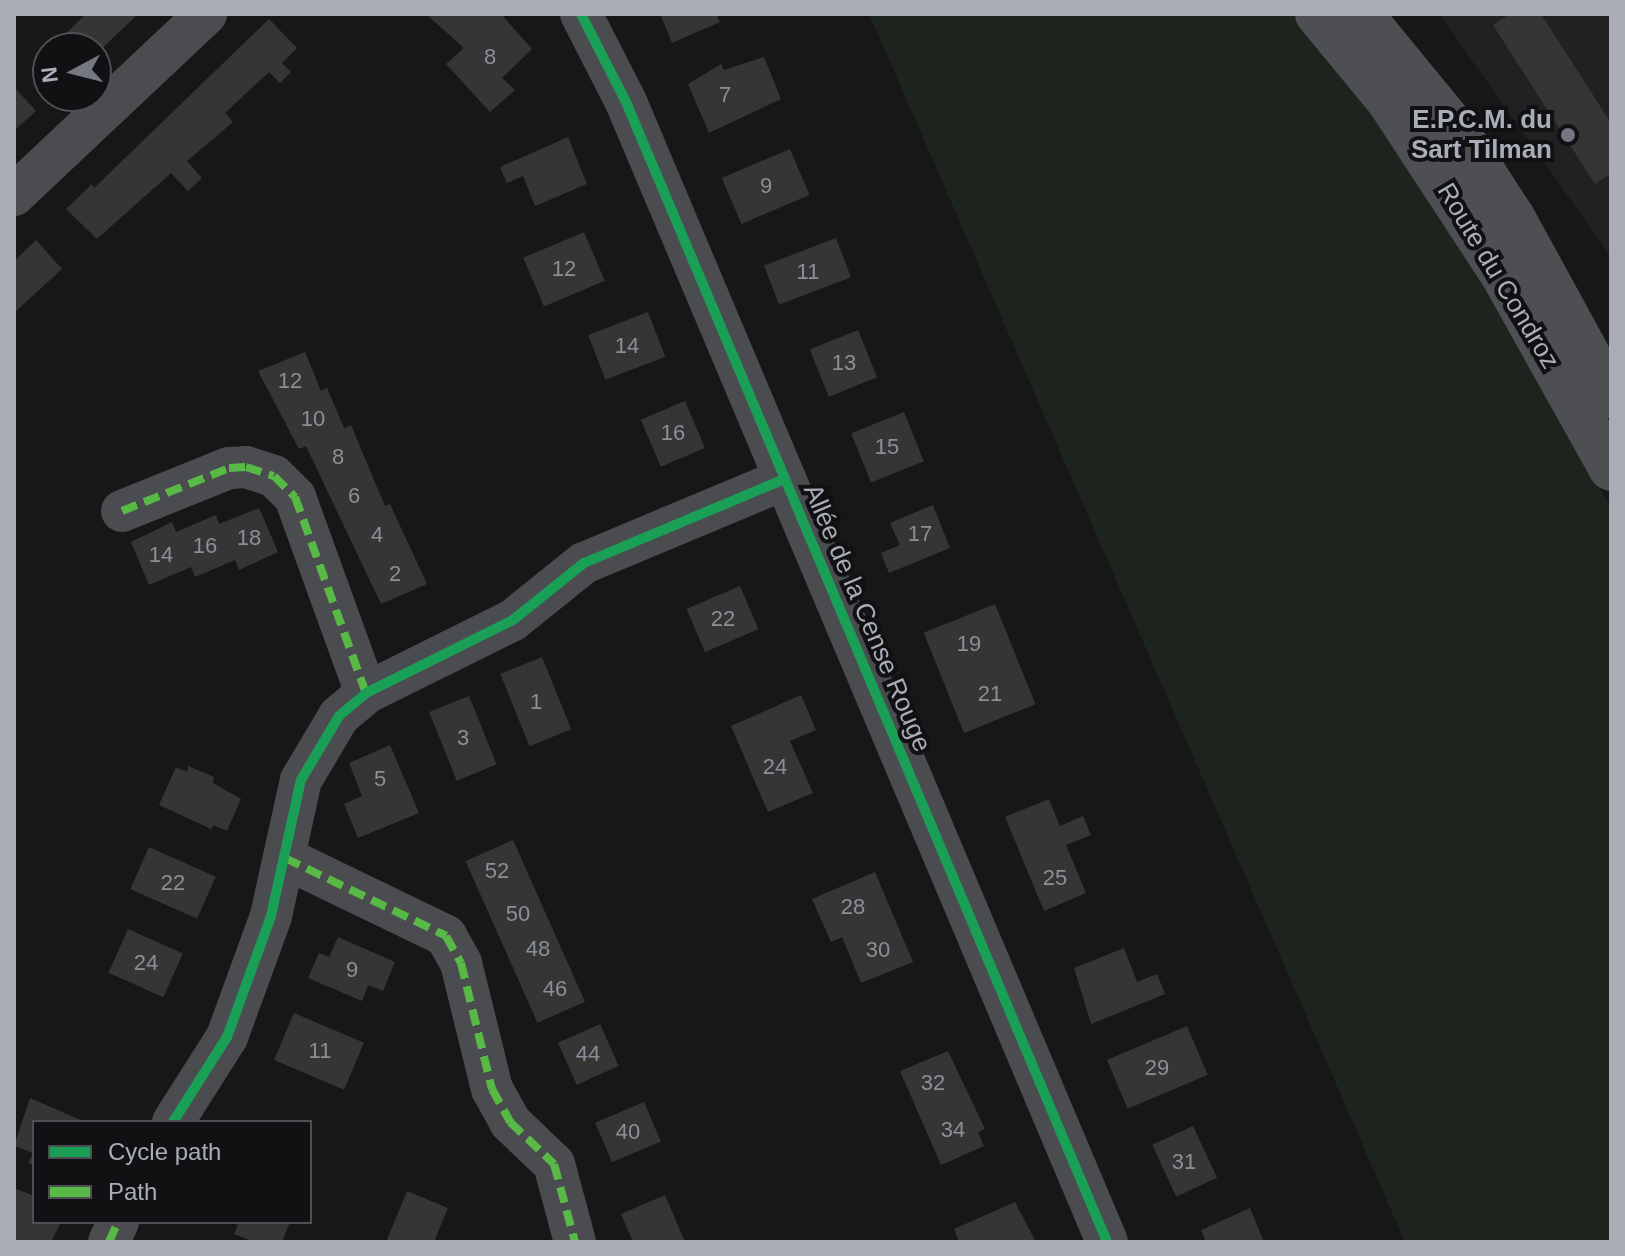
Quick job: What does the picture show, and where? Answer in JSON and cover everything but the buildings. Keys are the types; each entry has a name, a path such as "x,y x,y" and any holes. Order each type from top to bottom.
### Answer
{"main road":[{"name":"Route du Condroz","path":"1317,14 1388,100 1502,274 1611,469"},
{"name":"Route du Condroz","path":"1361,14 1457,131 1514,219 1611,396"}],"street":[{"path":"14,195 206,14"},
{"name":"Allée de la Cense Rouge","path":"581,14 626,102 1107,1242"},
{"path":"122,511 229,468 246,467 274,476 295,497 366,693"},
{"path":"174,1120 227,1037 271,916 294,808 311,759 339,716 366,693 513,620 584,563 785,479"},
{"path":"285,858 446,936 461,963 492,1089 510,1122 554,1164 575,1242"}],"shaded area":[{"path":"869,14 1295,14 1432,190 1611,508 1611,1242 1405,1242"},
{"name":"E.P.C.M. du Sart Tilman","path":"1439,14 1611,14 1611,257"}],"marked path":[{"path":"122,511 229,468 246,467 274,476 295,497 366,693"},
{"path":"285,858 446,936 461,963 492,1089 510,1122 554,1164 575,1242"},
{"path":"109,1242 117,1224"}],"cycle path":[{"path":"581,14 626,102 1107,1242"},
{"path":"174,1120 227,1037 271,916 301,780 339,716 366,693 513,620 584,563 785,479"}],"place":[{"name":"E.P.C.M. du Sart Tilman","path":"1568,135"}]}
